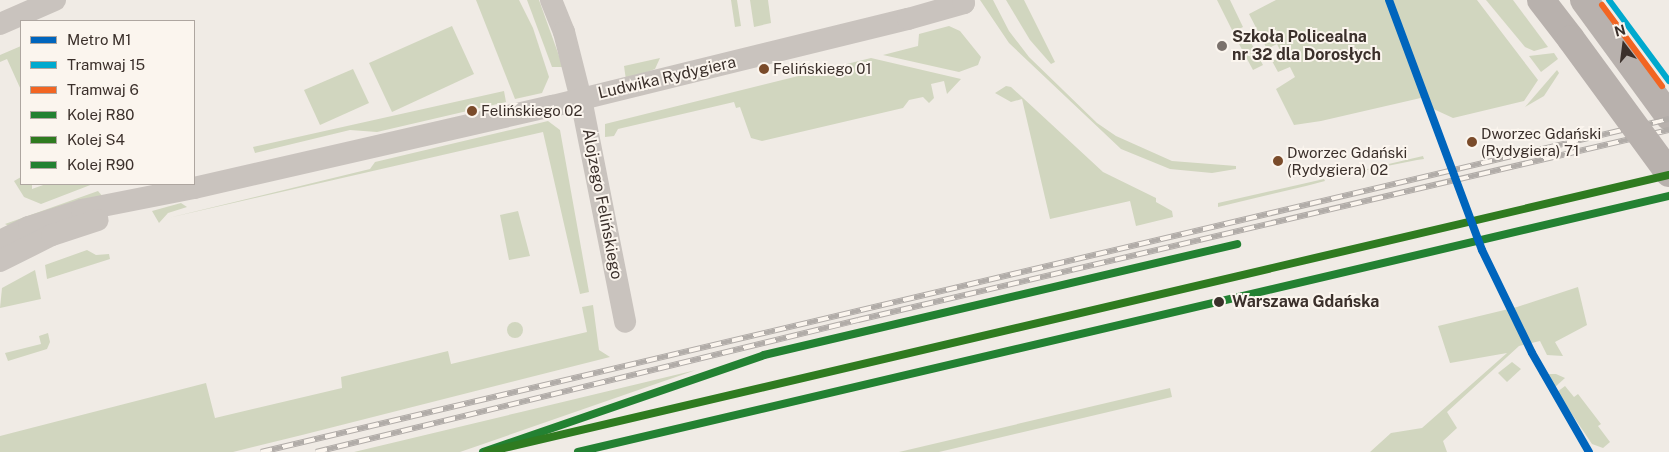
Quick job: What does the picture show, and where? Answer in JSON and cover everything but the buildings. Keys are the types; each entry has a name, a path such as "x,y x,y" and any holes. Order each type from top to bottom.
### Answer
{"main road":[{"path":"1541,0 1669,173"},
{"path":"1591,10 1669,116"}],"street":[{"path":"0,24 55,0"},
{"name":"Alojzego Felińskiego","path":"551,0 564,32 581,99 625,322"},
{"name":"Ludwika Rydygiera","path":"0,261 32,235 82,210 194,188 581,99 964,1"},
{"name":"Ludwika Rydygiera","path":"0,241 32,235"}],"green space":[{"path":"476,0 519,0 533,28 549,77 542,93 515,99"},
{"path":"527,0 539,0 563,67 552,67"},
{"path":"731,0 737,0 741,26 735,27"},
{"path":"750,0 768,0 771,23 754,27"},
{"path":"980,0 993,0 1009,31 1029,57 1097,123 1116,136 1172,161 1236,166 1236,169 1212,173 1170,169 1121,149 1009,43"},
{"path":"1006,0 1024,0 1055,62 1051,64 1030,40"},
{"path":"1217,0 1230,0 1243,27 1233,32"},
{"path":"1276,0 1477,0 1538,80 1524,101 1453,118 1427,106 1425,97 1321,121 1294,125 1276,89 1295,77 1290,67 1278,72 1272,61 1283,56 1277,44 1267,49 1249,14"},
{"path":"1486,0 1513,0 1548,47 1534,51 1525,47"},
{"path":"452,26 474,74 392,112 369,63"},
{"path":"949,26 960,31 981,57 978,65 959,72 883,55 918,46 919,34"},
{"path":"1249,39 1263,65 1253,70 1239,44"},
{"path":"20,46 20,88 7,59 0,62 0,55"},
{"path":"1554,53 1558,59 1541,72 1529,56"},
{"path":"660,58 655,69 626,80 624,66"},
{"path":"871,58 961,79 947,94 944,81 931,84 934,98 929,103 923,97 909,100 903,108 762,141 751,138 740,107 736,108 734,102 618,129 614,136 605,137 605,124"},
{"path":"353,69 369,103 320,125 304,90"},
{"path":"1557,70 1559,73 1544,96 1525,107"},
{"path":"1006,86 1011,87 1103,172 1156,198 1156,202 1172,211 1173,217 1136,226 1130,201 1050,219 1022,99 1011,102 995,93"},
{"path":"504,91 506,102 377,132 350,130 255,153 253,147"},
{"path":"548,121 560,130 589,292 580,294 543,132 168,218 370,169 375,162"},
{"path":"1423,156 1424,159 1337,176"},
{"path":"20,178 20,185 32,185 32,189 43,185 90,185 41,204 24,197 14,181"},
{"path":"1324,179 1325,181 1218,207 1218,203"},
{"path":"98,191 104,198 11,227 5,224"},
{"path":"181,203 187,207 168,213 159,223 152,211"},
{"path":"518,211 530,256 509,260 500,215"},
{"path":"87,250 96,255 109,254 110,259 47,279 45,265"},
{"path":"35,270 41,299 0,308 2,288"},
{"path":"1578,287 1587,325 1555,342 1563,356 1547,355 1540,341 1519,346 1447,412 1457,428 1443,441 1447,452 1370,452 1391,433 1422,428 1507,353 1450,363 1438,326 1517,307"},
{"path":"593,305 599,350 610,357 302,435 233,452 0,452 0,436 206,383 215,418 342,388 341,377 448,351 451,364 587,332 582,307"},
{"path":"512,322 518,322 523,327 521,336 512,338 507,333 507,327"},
{"path":"48,333 50,342 47,349 8,361 5,353 41,344 39,336"},
{"path":"1512,362 1521,369 1507,382 1498,373"},
{"path":"696,370 460,452 354,452 521,412"},
{"path":"1539,374 1556,374 1565,378 1554,388"},
{"path":"1565,386 1574,397 1578,394 1601,424 1598,426 1610,442 1603,448 1592,444 1557,392"},
{"path":"1170,388 1172,397 939,452 899,452"}],"railway":[{"path":"261,452 1669,119"},
{"path":"316,452 858,320 1669,130"}],"metro line":[{"name":"M1","path":"1389,0 1482,250 1532,353 1589,452"}],"tram line":[{"name":"15","path":"1609,0 1669,81"},
{"name":"6","path":"1602,5 1662,86"}],"rail line":[{"name":"S4","path":"487,452 1669,175"},
{"name":"R90","path":"578,452 1669,196"},
{"name":"R80","path":"483,452 764,355 1237,244"}],"place":[{"name":"Szkoła Policealna nr 32 dla Dorosłych","path":"1222,46"},
{"name":"Felińskiego 01","path":"764,69"},
{"name":"Felińskiego 02","path":"472,111"},
{"name":"Dworzec Gdański (Rydygiera) 71","path":"1472,142"},
{"name":"Dworzec Gdański (Rydygiera) 02","path":"1278,161"},
{"name":"Warszawa Gdańska","path":"1219,302"}]}
